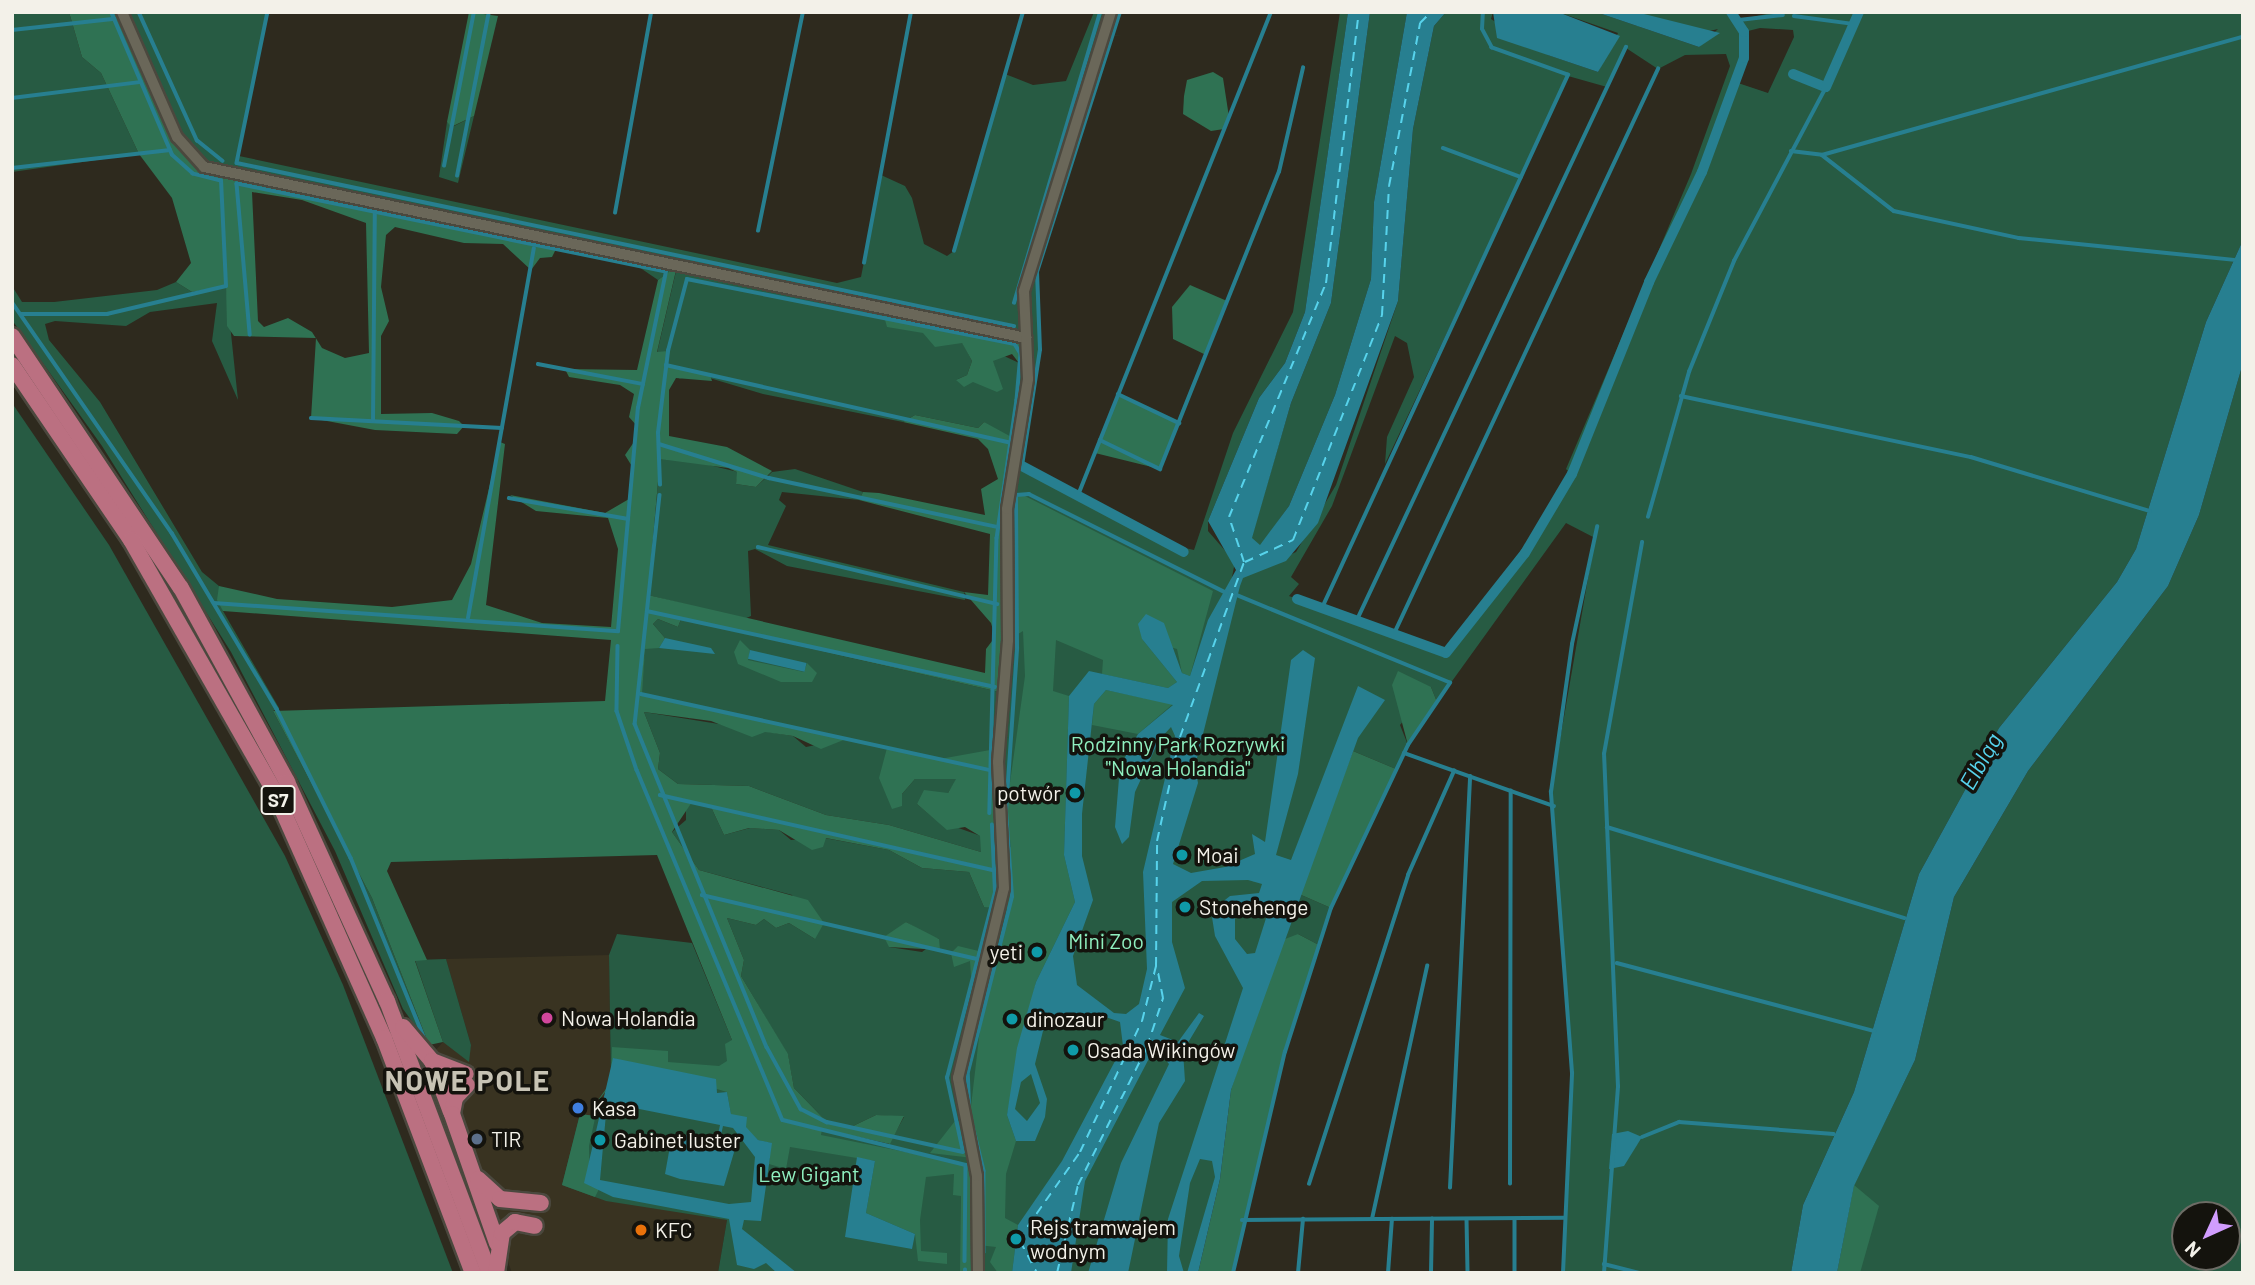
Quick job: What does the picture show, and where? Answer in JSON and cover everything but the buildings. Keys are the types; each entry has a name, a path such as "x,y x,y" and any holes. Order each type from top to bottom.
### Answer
{"highway":[{"name":"S7","path":"12,336 110,476 218,651 320,848 387,1001 489,1273"},
{"name":"S7","path":"12,365 131,540 279,802 384,1038 473,1273"},
{"path":"387,1001 432,1061 497,1243 496,1273"},
{"path":"432,1061 467,1079 455,1098 452,1114"},
{"path":"473,1171 500,1199 541,1203"},
{"path":"497,1243 515,1222 535,1226"}],"street":[{"path":"121,12 177,137 204,167 1026,338"},
{"path":"978,1273 977,1177 958,1078 1004,888 997,804 1008,640 1006,533 1028,379 1028,269 1111,12"}],"shaded area":[{"path":"609,955 611,1082 595,1117 580,1114 562,1185 727,1220 718,1273 512,1273 433,1053 443,1042 471,1045 446,959"}],"green space":[{"path":"12,12 69,12 82,57 101,73 139,154 12,172"},
{"path":"69,12 122,12 170,124 198,164 560,241 552,257 540,258 531,270 503,244 464,243 395,227 386,235 381,287 389,321 381,336 381,414 432,413 459,421 464,426 457,434 375,430 311,418 316,338 234,336 227,326 226,286 192,292 176,282 191,263 172,198 139,154 101,73 82,57","holes":["252,192 302,200 366,223 369,353 345,358 322,348 312,332 288,318 264,327 258,321"]},
{"path":"122,12 268,12 239,156 837,283 861,277 881,175 905,186 912,198 924,244 947,256 954,251 1005,74 1033,85 1066,81 1094,12 1120,12 1037,272 1040,350 1022,466 1171,545 1194,550 1233,433 1293,312 1340,12 1348,12 1305,312 1285,363 1259,398 1208,521 1208,531 1235,562 1231,582 1296,552 1336,485 1398,301 1413,129 1434,26 1446,12 1493,12 1491,19 1548,55 1598,72 1618,33 1558,12 1596,12 1699,47 1718,29 1701,33 1636,12 1731,12 1739,20 1775,12 2243,12 2243,240 2206,322 2136,549 2117,582 1999,728 1919,874 1854,1092 1803,1205 1791,1273 1563,1273 1572,1073 1551,792 1595,538 1566,523 1437,702 1431,687 1400,725 1408,745 1396,769 1353,751 1299,894 1331,908 1319,945 1298,934 1231,1090 1198,1273 718,1273 727,1220 606,1201 562,1185 580,1114 595,1116 611,1082 609,955 617,934 692,943 732,1040 821,1135 821,1129 889,1144 904,1117 876,1115 853,1126 827,1122 794,1088 788,1055 741,976 744,960 727,918 756,925 764,919 776,928 789,923 815,939 792,895 699,870 672,832 686,820 686,808 692,802 711,807 724,835 750,828 779,830 791,840 825,838 889,850 922,868 969,872 984,907 1003,849 983,755 940,759 888,748 884,762 902,794 915,779 957,779 948,793 917,804 936,820 981,836 981,852 889,825 826,815 749,786 678,784 658,769 660,753 644,712 793,736 806,747 845,739 641,694 645,648 665,638 653,624 658,619 678,627 681,619 1004,693 1022,495 1009,495 994,432 984,422 978,428 915,415 903,422 763,394 666,365 657,353 677,267 658,280 636,265 559,249 560,242 229,173 188,155","holes":["1760,28 1793,30 1794,37 1768,93 1735,82 1744,32","1626,48 1658,69 1685,55 1726,54 1730,66 1691,174 1566,469 1571,474 1525,553 1446,653 1289,596 1299,584 1291,577 1332,506 1395,336 1407,343 1414,377 1387,437 1385,464 1568,76 1607,87","899,325 1026,338 1019,363 1002,355 992,361 995,367 956,380 967,375 972,361 962,342","906,922 939,939 922,952 889,947"]},
{"path":"469,12 498,16 474,116 451,127 447,122"},
{"path":"1370,12 1407,12 1374,202 1371,279 1335,395 1289,506 1260,546 1251,539 1291,403 1331,303"},
{"path":"1213,72 1223,78 1229,117 1224,129 1211,131 1183,114 1187,80"},
{"path":"474,116 458,183 439,177 447,122 452,127"},
{"path":"677,266 657,352 668,351 667,365 710,375 712,381 676,378 669,390 669,436 727,447 772,471 756,487 736,484 737,472 728,468 660,459 648,595 985,673 986,649 995,637 991,623 964,592 988,595 990,534 859,500 863,492 879,493 985,515 981,489 998,479 988,449 978,439 903,422 915,415 978,428 984,422 1017,440 1009,495 1023,495 1213,591 1190,676 1182,673 1177,649 1142,639 1177,682 1168,688 1102,674 1103,660 1056,640 1053,691 1069,696 1064,855 1075,902 1036,982 1007,1115 1016,1141 1006,1174 1005,1218 1018,1225 1012,1273 998,1273 990,1262 996,1247 978,1245 978,1273 960,1273 961,1196 953,1195 954,1174 926,1177 920,1220 921,1251 947,1253 947,1264 918,1261 915,1234 866,1213 875,1161 790,1147 786,1169 769,1164 771,1143 758,1140 731,1114 727,1092 613,1058 612,1083 599,1100 589,1146 590,1186 600,1187 595,1197 562,1185 580,1114 595,1116 598,1100 611,1082 612,1047 668,1051 668,1062 719,1066 727,1061 725,1044 732,1040 657,855 391,862 387,871 427,960 415,961 443,1042 429,1045 372,898 273,711 605,701 611,640 223,611 217,600 219,586 277,599 392,607 452,600 471,564 500,442 505,444 486,605 542,623 611,627 618,549 608,518 536,511 510,495 605,513 629,499 633,468 625,455 636,439 637,426 629,417 634,394 620,385 569,377 565,369 637,370 658,280","holes":["658,619 678,627 681,619 1004,693 1008,640 1023,631 1025,676 1006,811 1011,847 1003,849 998,762 990,750 940,759 887,748 879,778 892,809 902,806 902,794 915,779 956,779 948,793 924,790 917,804 947,830 965,827 980,836 981,852 889,825 826,815 749,786 678,784 658,769 660,753 644,712 711,721 752,737 765,732 793,736 821,749 846,739 642,694 645,649 659,648 665,638 653,624","692,802 711,807 724,835 749,828 779,830 812,850 823,847 826,838 889,850 922,868 969,872 984,907 1008,909 983,1003 970,1115 980,1158 973,1158 975,1166 821,1135 822,1129 890,1144 904,1116 876,1115 853,1126 827,1122 794,1088 788,1054 741,976 744,960 727,918 756,925 764,919 776,928 789,923 815,939 824,923 808,900 699,870 672,832"]},
{"path":"176,282 192,292 226,286 238,400 212,341 217,303 150,312 126,326 55,321 45,324 49,340 100,402 202,572 219,586 223,611 279,708 273,711 372,898 429,1045 403,1009 335,851 231,652 102,446 12,320 12,286 22,302 54,302 157,290"},
{"path":"1190,285 1227,301 1206,355 1173,339 1172,307"},
{"path":"882,309 1026,338 1029,359 1019,363 1012,354 993,361 1003,389 997,392 973,382 964,387 956,380 967,375 972,361 962,343 935,347 923,333 887,327"},
{"path":"2243,363 2243,1273 1837,1273 1854,1185 1915,1060 1954,897 2028,771 2168,586 2199,515"},
{"path":"1118,394 1179,423 1160,469 1095,453"},
{"path":"12,403 109,545 285,856 343,985 453,1273 12,1273"},
{"path":"676,457 738,472 736,484 756,487 772,472 795,469 863,492 859,500 782,492 779,500 786,506 768,545 964,592 965,600 787,566 755,549 748,551 751,616 744,619 648,595 660,459"},
{"path":"740,640 750,650 748,660 804,672 807,663 817,673 812,682 781,682 738,664 734,652"},
{"path":"1398,671 1431,687 1437,702 1408,745 1392,685"},
{"path":"1106,690 1173,704 1138,734 1092,725 1094,704"},
{"path":"1353,751 1396,769 1331,908 1299,894"},
{"path":"906,922 939,939 940,950 889,947 884,937"},
{"path":"1298,934 1319,945 1285,1052 1233,1273 1198,1273 1220,1179 1231,1090 1280,941"},
{"path":"958,946 987,953 981,975 971,976 970,961 954,967 951,953"},
{"path":"446,959 471,1045 469,1062 443,1042 415,960"},
{"path":"955,1121 965,1122 973,1158 930,1153"},
{"path":"1854,1185 1879,1206 1860,1273 1837,1273"}],"water":[{"path":"1348,12 1370,12 1331,303 1291,403 1252,538 1260,545 1289,506 1335,395 1371,279 1374,202 1407,12 1446,12 1434,26 1413,129 1398,301 1318,523 1286,561 1243,578 1195,766 1198,783 1173,864 1191,873 1225,867 1255,854 1252,834 1265,842 1291,660 1303,650 1315,658 1298,774 1276,855 1291,860 1358,686 1385,700 1358,738 1231,1090 1220,1179 1198,1273 1187,1273 1215,1177 1212,1161 1200,1159 1190,1183 1179,1256 1184,1273 1167,1273 1168,1219 1243,988 1215,936 1211,911 1230,896 1259,893 1262,884 1248,880 1202,881 1172,902 1172,942 1185,988 1160,1035 1178,1042 1199,1013 1204,1016 1183,1051 1185,1081 1159,1123 1128,1273 1088,1273 1121,1163 1169,1064 1155,1047 1085,1181 1071,1273 1012,1273 1018,1225 1062,1161 1123,1046 1120,1022 1100,1015 1066,1016 1043,1031 1035,1064 1047,1099 1045,1117 1035,1141 1016,1141 1007,1115 1017,1048 1036,982 1075,902 1064,855 1069,696 1089,671 1168,688 1177,682 1142,639 1138,624 1146,614 1164,623 1182,673 1190,676 1208,620 1236,570 1208,521 1259,398 1285,363 1305,312","holes":["1106,690 1173,705 1138,734 1120,766 1115,827 1122,844 1129,837 1135,792 1159,740 1171,727 1175,736 1143,872 1147,969 1139,1004 1126,1014 1114,1013 1077,985 1073,956 1093,900 1082,856 1082,814 1094,704","1251,907 1267,915 1255,953 1247,954 1235,939 1235,916","1031,1074 1040,1103 1027,1121 1015,1109 1021,1082"]},
{"path":"1493,12 1558,12 1620,36 1598,72 1497,38"},
{"path":"1596,12 1636,12 1720,33 1699,47"},
{"path":"2243,240 2243,363 2199,515 2168,586 2028,771 1954,897 1915,1060 1854,1186 1837,1273 1791,1273 1803,1205 1854,1092 1919,874 1999,728 2117,582 2136,549 2206,322"},
{"path":"665,638 711,648 715,654 659,648"},
{"path":"750,650 807,663 804,672 748,659"},
{"path":"613,1058 716,1079 717,1093 727,1092 731,1114 747,1117 746,1127 758,1140 772,1143 761,1221 744,1220 742,1229 797,1273 777,1273 766,1263 754,1269 737,1265 729,1219 613,1197 584,1183","holes":["619,1105 720,1125 718,1135 672,1135 665,1174 724,1186 735,1149 721,1135 723,1126 733,1128 755,1157 751,1202 729,1204 600,1180 606,1114"]},
{"path":"1628,1131 1642,1137 1624,1166 1609,1169 1612,1134"},
{"path":"857,1157 875,1161 866,1213 915,1234 912,1249 845,1237"}],"waterway":[{"path":"21,314 107,314 226,286 221,181 193,174 172,155 111,12"},
{"path":"139,12 197,140 223,161"},
{"path":"268,12 237,163 1014,326"},
{"path":"444,166 474,12"},
{"path":"457,176 489,12"},
{"path":"615,213 651,12"},
{"path":"758,231 803,12"},
{"path":"864,263 911,12"},
{"path":"954,251 1023,12"},
{"path":"1014,303 1100,12"},
{"path":"1022,466 1040,350 1037,272 1120,12"},
{"path":"1077,498 1271,12"},
{"path":"1322,608 1568,75 1492,48 1482,29 1483,12"},
{"path":"1297,599 1446,653 1525,553 1572,474 1649,282 1702,172 1744,58 1744,32 1731,12"},
{"path":"1793,74 1826,87 1859,12"},
{"path":"1739,20 1783,15"},
{"path":"1794,16 1854,24"},
{"path":"12,30 114,19"},
{"path":"1791,151 1822,155 2243,37"},
{"path":"1356,622 1626,47"},
{"path":"1100,440 1160,469 1279,172 1303,68"},
{"path":"1393,636 1658,69"},
{"path":"12,98 141,82"},
{"path":"1648,517 1689,372 1734,261 1826,87"},
{"path":"1443,148 1521,177"},
{"path":"12,168 170,150"},
{"path":"1822,155 1894,211 2019,238 2234,260"},
{"path":"214,603 618,631 638,408 666,272 237,184 250,334"},
{"path":"373,421 375,211"},
{"path":"468,618 534,249"},
{"path":"660,485 658,433 668,351 687,279 1015,344 1021,354 1017,400 997,538 990,813"},
{"path":"12,302 172,533 277,709 351,858 427,1044"},
{"path":"538,364 643,384"},
{"path":"666,365 1009,442"},
{"path":"1118,394 1179,423"},
{"path":"1681,396 1971,457 2150,511"},
{"path":"311,418 502,428"},
{"path":"659,444 769,478 998,527"},
{"path":"1022,466 1184,552"},
{"path":"969,1108 968,1072 1012,897 1006,811 1017,648 1016,495 1029,494 1227,593"},
{"path":"660,495 635,724 767,1047 801,1109 827,1122 963,1152 947,1078 995,892 992,825"},
{"path":"509,498 628,519"},
{"path":"1563,1273 1572,1073 1551,792 1572,644 1597,527"},
{"path":"1604,1273 1618,1087 1604,754 1642,542"},
{"path":"758,547 997,604"},
{"path":"1233,1273 1285,1052 1331,908 1408,745 1450,683 1238,596"},
{"path":"647,611 995,687"},
{"path":"618,646 617,711 637,770 783,1120 966,1165 965,1261"},
{"path":"641,694 990,770"},
{"path":"1404,753 1554,806"},
{"path":"1309,1184 1408,875 1454,771"},
{"path":"1450,1188 1470,776"},
{"path":"1510,1184 1511,791"},
{"path":"660,795 996,871"},
{"path":"1607,827 1904,918"},
{"path":"702,895 976,959"},
{"path":"1617,963 1874,1031"},
{"path":"1372,1219 1427,966"},
{"path":"972,1122 984,1171 984,1252"},
{"path":"1642,1137 1679,1122 1834,1134"},
{"path":"1242,1220 1565,1218"},
{"path":"1298,1273 1303,1219"},
{"path":"1388,1273 1392,1219"},
{"path":"1431,1273 1432,1219"},
{"path":"1467,1219 1468,1273"},
{"path":"1515,1219 1515,1273"},
{"path":"1604,1264 1639,1273"}],"ferry route":[{"path":"1018,1240 1080,1152 1142,1021 1156,966 1157,841 1180,737 1244,562 1229,517 1326,283 1359,12"},
{"path":"1245,562 1293,540 1382,315 1389,186 1420,23 1431,12"},
{"path":"1057,1273 1078,1185 1147,1047 1163,998 1157,967"},
{"path":"1020,1241 1037,1273"}],"place":[{"name":"potwór","path":"1075,793"},
{"name":"Moai","path":"1182,855"},
{"name":"Stonehenge","path":"1185,907"},
{"name":"yeti","path":"1037,952"},
{"name":"Nowa Holandia","path":"547,1018"},
{"name":"dinozaur","path":"1012,1019"},
{"name":"Osada Wikingów","path":"1073,1050"},
{"name":"Kasa","path":"578,1108"},
{"name":"TIR","path":"477,1139"},
{"name":"Gabinet luster","path":"600,1140"},
{"name":"KFC","path":"641,1230"},
{"name":"Rejs tramwajem wodnym","path":"1016,1239"}],"district":[{"name":"NOWE POLE","path":"468,1080"}],"park label":[{"name":"Rodzinny Park Rozrywki \"Nowa Holandia\"","path":"1178,756"},
{"name":"Mini Zoo","path":"1106,941"},
{"name":"Lew Gigant","path":"809,1174"}],"water label":[{"name":"Elbląg","path":"1980,761"}]}
